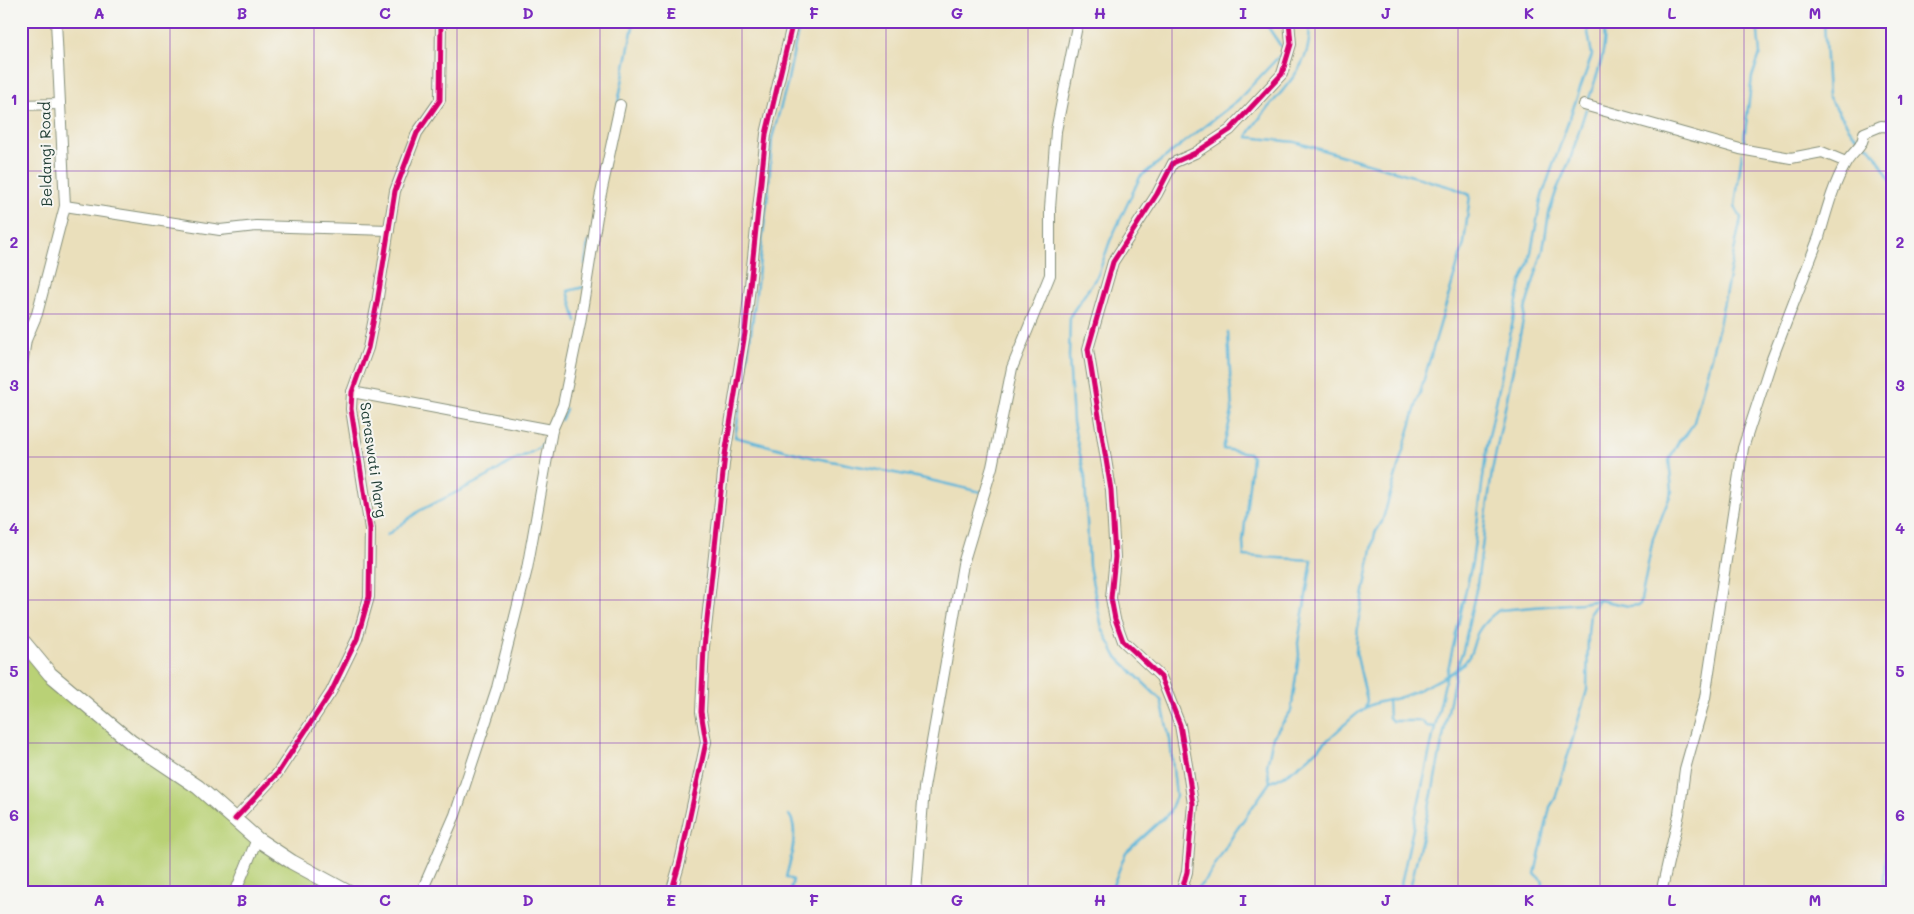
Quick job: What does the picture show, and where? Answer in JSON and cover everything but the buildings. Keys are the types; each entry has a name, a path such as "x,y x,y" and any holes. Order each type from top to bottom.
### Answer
{"street":[{"name":"Beldangi Road","path":"21,371 26,340 38,314 64,206 56,21"},
{"name":"Saraswati Marg","path":"235,819 277,774 331,692 357,639 369,597 370,529 351,409 352,392 368,348 395,191 407,153 417,132 440,100 441,21"},
{"path":"671,893 680,862 706,742 702,712 704,647 724,463 745,333 766,134 793,21"},
{"path":"916,893 924,788 963,564 992,467 1012,368 1050,275 1050,208 1056,131 1078,21"},
{"path":"1181,893 1187,872 1193,804 1189,775 1180,725 1161,677 1124,641 1115,619 1111,598 1116,557 1110,490 1088,349 1113,262 1158,194 1173,163 1195,153 1230,130 1282,74 1291,44 1289,21"},
{"path":"21,105 60,104"},
{"path":"421,893 455,815 497,688 527,569 552,430 563,405 575,350 597,216 620,105"},
{"path":"1584,105 1740,149 1791,158 1822,152 1846,162"},
{"path":"1662,893 1679,814 1686,769 1705,698 1743,448 1772,359 1804,278 1827,208 1846,162 1864,138 1881,126 1893,127"},
{"path":"64,206 220,230 256,226 388,230"},
{"path":"352,392 552,430"},
{"path":"21,639 50,674 131,742 198,787 258,839 292,862 349,893"},
{"path":"235,893 258,839"}],"green space":[{"path":"21,640 36,660 336,893 21,893"}],"waterway":[{"path":"618,103 634,21"},
{"path":"800,21 787,84 772,138 769,185 750,341 735,437 815,458 921,478 981,492"},
{"path":"1110,893 1126,852 1169,813 1176,796 1170,740 1161,700 1116,656 1102,628 1089,566 1085,477 1073,422 1069,357 1070,316 1098,275 1110,241 1140,177 1238,100 1284,51 1264,21"},
{"path":"1308,21 1309,38 1306,54 1299,69 1247,137 1295,142 1454,188 1470,195 1464,243 1382,522 1375,533 1358,624 1356,652 1367,700 1365,708"},
{"path":"1435,727 1472,563 1487,446 1521,282 1529,263 1541,199 1592,55 1586,21"},
{"path":"1587,104 1603,52 1603,21"},
{"path":"1743,147 1752,77 1760,54 1757,21"},
{"path":"1824,21 1828,96 1852,132 1860,140"},
{"path":"1409,893 1432,794 1456,670 1463,650 1477,585 1492,471 1526,306 1543,250 1549,213 1570,160 1586,109"},
{"path":"1864,143 1873,151 1893,184"},
{"path":"1192,893 1206,880 1235,832 1270,782 1282,777 1306,760 1365,708 1412,693 1457,669 1468,658 1480,629 1499,610 1599,600 1629,606 1640,605 1653,538 1672,491 1669,460 1679,441 1686,435 1694,422 1718,330 1741,218 1735,206 1742,153"},
{"path":"585,264 588,242"},
{"path":"576,321 568,291 584,287"},
{"path":"1228,332 1232,412 1223,449 1249,453 1252,457 1243,542 1244,556 1312,560 1298,643 1299,655 1291,711 1273,737 1267,766 1270,782"},
{"path":"561,420 566,409"},
{"path":"387,535 419,511 489,476 512,461 540,447 547,438"},
{"path":"1542,893 1543,882 1535,874 1550,807 1555,799 1587,690 1590,613 1599,600"},
{"path":"1388,700 1389,718 1393,721 1422,721 1426,726 1435,727 1399,893"},
{"path":"1883,893 1889,795 1893,773"},
{"path":"789,815 794,828 792,855 786,877 793,880 790,893"}],"cycle path":[{"path":"235,819 277,774 331,692 357,639 369,597 370,529 351,409 352,392 368,348 395,191 417,133 440,100 441,21"},
{"path":"671,893 680,862 706,742 701,712 704,647 725,455 745,333 766,134 793,21"},
{"path":"1181,893 1187,872 1193,804 1188,771 1180,725 1161,677 1123,641 1115,619 1111,598 1115,557 1111,490 1088,349 1113,262 1157,194 1173,163 1195,153 1230,130 1282,74 1291,44 1289,21"}]}
